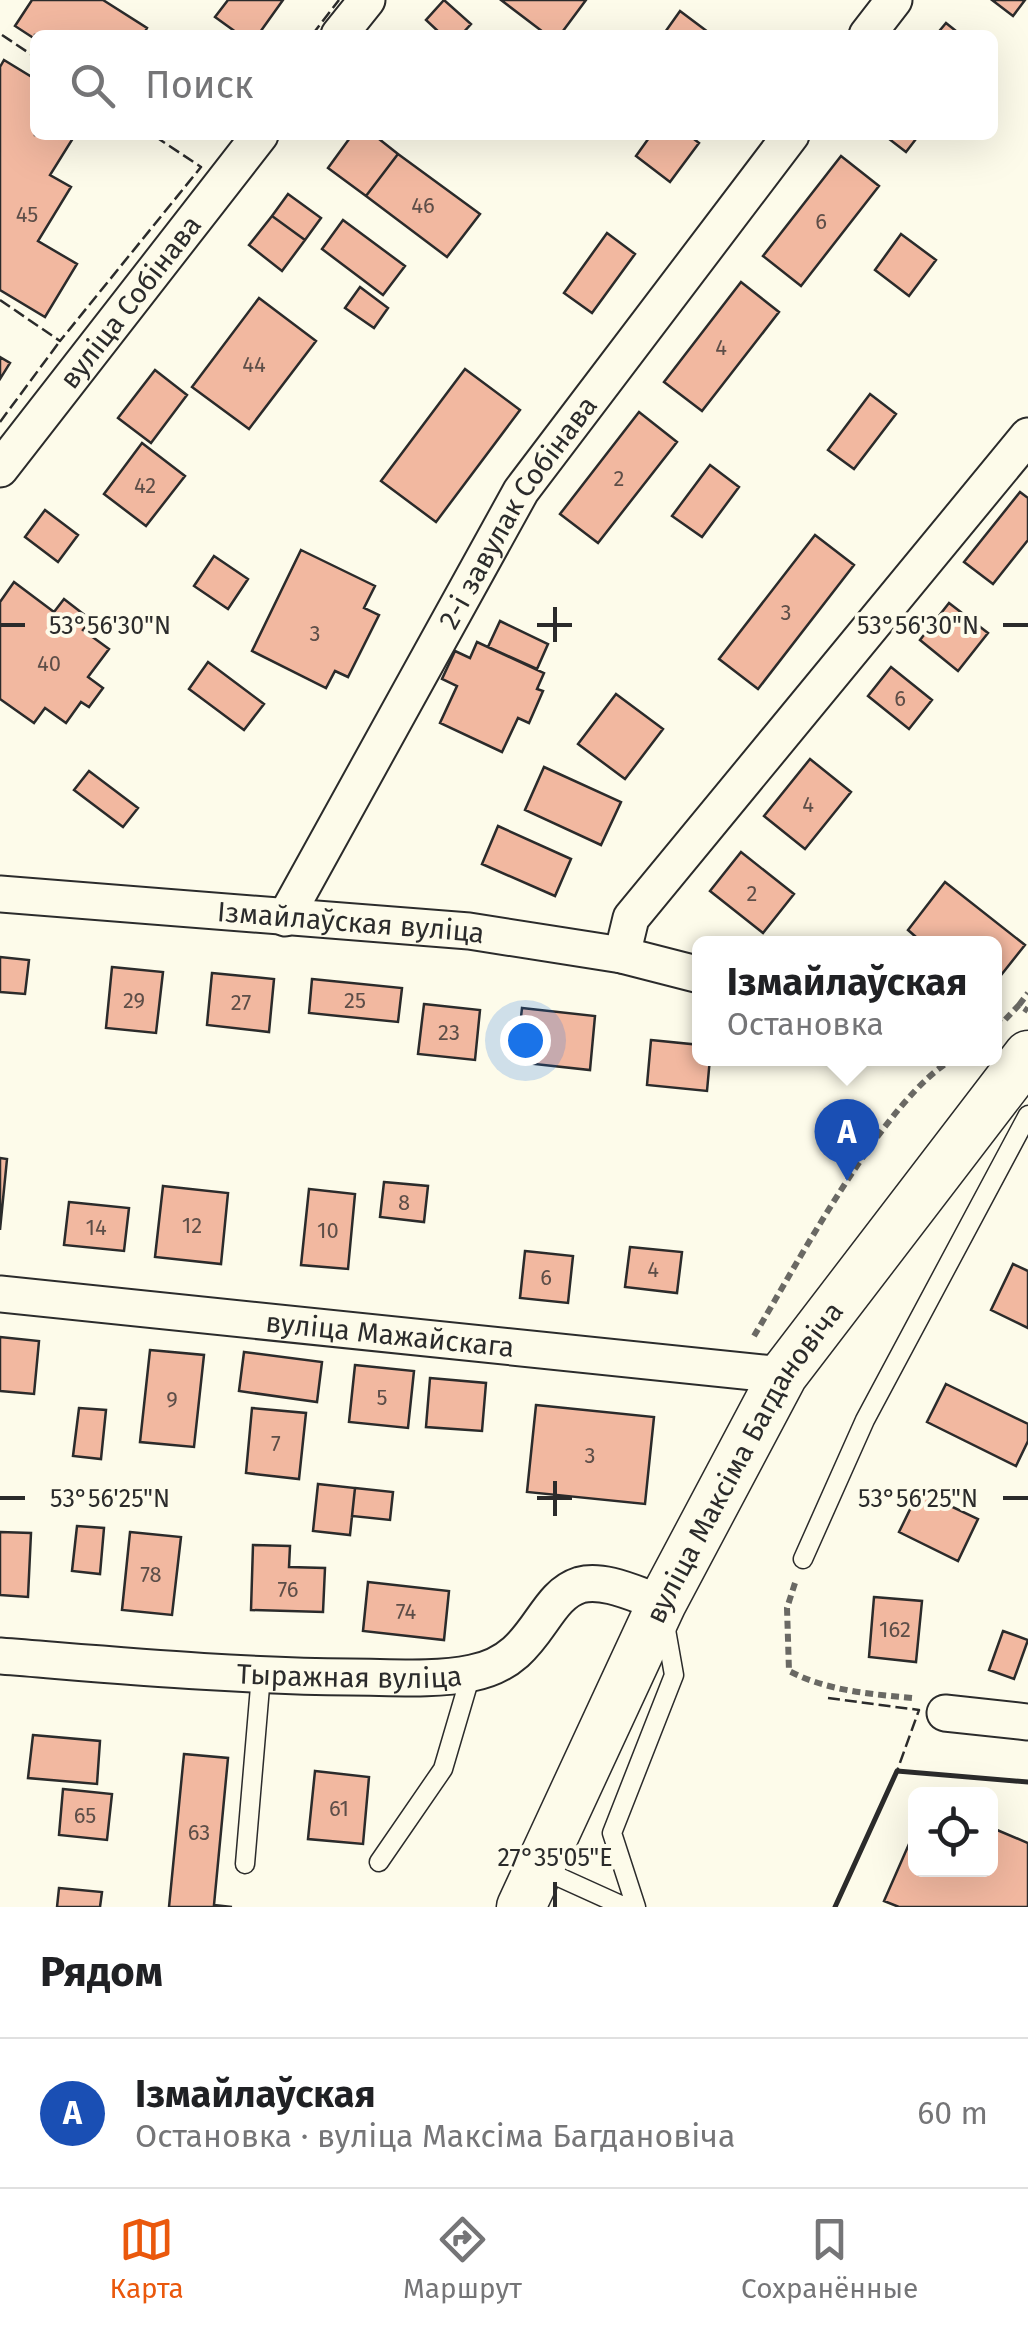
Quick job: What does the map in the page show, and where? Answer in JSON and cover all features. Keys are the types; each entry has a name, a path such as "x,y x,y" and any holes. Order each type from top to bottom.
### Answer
{"main road":[{"name":"вуліца Максіма Багдановіча","path":"530,1887 662,1603 783,1375 1015,1056"}],"street":[{"path":"343,30 367,0"},
{"path":"871,30 894,0"},
{"name":"вуліца Собінава","path":"0,470 256,140"},
{"name":"2-і завулак Собінава","path":"285,918 520,491 787,140"},
{"path":"622,955 632,918 1028,436"},
{"name":"Ізмайлаўская вуліца","path":"0,894 468,931 622,955 692,973"},
{"name":"вуліца Мажайскага","path":"0,1294 783,1375"},
{"name":"Тыражная вуліца","path":"0,1656 261,1675 471,1674 502,1664 525,1647 556,1603 580,1585 602,1585 662,1603"},
{"path":"945,1713 1028,1722"}],"lane":[{"path":"803,1559 865,1420 1028,1114"},
{"path":"636,1907 612,1833 674,1675 662,1603"},
{"path":"380,1862 443,1769 471,1674"},
{"path":"245,1864 261,1675"},
{"path":"530,1887 624,1907"}],"path":[{"path":"1019,1004 1028,993"},
{"path":"803,1559 787,1608 789,1671 811,1682 849,1691 922,1700 945,1713"}],"building":[{"path":"32,0 103,0 147,28 30,30 30,36 15,26"},
{"path":"228,0 283,0 262,30 233,30 215,17"},
{"path":"444,0 471,24 466,30 437,30 426,20"},
{"path":"501,0 586,0 564,30 540,30"},
{"path":"992,0 1025,0 1013,16"},
{"path":"680,11 705,30 667,30"},
{"path":"4,60 30,76 30,140 72,140 50,175 71,187 38,241 77,264 45,317 0,290 0,67"},
{"path":"348,140 380,140 398,154 366,196 328,168"},
{"path":"647,140 699,143 670,182 636,156"},
{"path":"890,140 915,140 906,152"},
{"path":"398,154 480,214 447,257 366,196"},
{"path":"841,156 879,186 801,286 763,256"},
{"path":"288,194 321,218 305,240 272,216"},
{"path":"272,216 305,240 282,271 249,245"},
{"path":"343,220 405,266 383,295 322,249"},
{"path":"607,233 635,254 592,313 564,293"},
{"path":"901,234 936,260 909,296 875,270"},
{"path":"741,282 779,312 702,411 664,382"},
{"path":"360,287 388,308 374,328 345,308"},
{"path":"259,298 316,341 249,429 192,387"},
{"path":"0,357 10,363 0,379"},
{"path":"465,369 520,410 436,522 381,481"},
{"path":"155,370 187,395 151,443 118,418"},
{"path":"870,394 896,414 854,469 828,450"},
{"path":"639,412 677,442 598,543 560,514"},
{"path":"142,443 185,476 146,526 104,494"},
{"path":"710,465 739,487 702,537 672,516"},
{"path":"1020,492 1028,498 1028,540 993,584 964,562"},
{"path":"45,510 78,535 58,562 25,537"},
{"path":"815,535 854,565 758,689 719,659"},
{"path":"301,550 375,586 364,608 379,615 348,677 335,671 326,688 252,651"},
{"path":"214,556 248,579 228,609 194,586"},
{"path":"14,582 54,612 64,599 91,620 83,630 109,649 88,677 103,688 89,707 81,702 66,723 45,708 34,723 0,699 0,602"},
{"path":"949,603 988,633 958,671 920,640"},
{"path":"500,621 548,644 537,669 488,647"},
{"path":"477,642 544,673 537,689 543,691 529,723 518,718 502,752 440,723 457,686 442,679 455,651 470,658"},
{"path":"208,662 264,704 244,730 189,689"},
{"path":"891,667 932,700 909,729 868,696"},
{"path":"616,694 663,729 625,779 578,744"},
{"path":"810,759 851,792 805,849 764,816"},
{"path":"544,767 621,802 601,845 525,810"},
{"path":"89,771 138,808 123,827 74,790"},
{"path":"498,826 571,859 555,896 482,864"},
{"path":"741,852 794,894 763,933 710,891"},
{"path":"945,882 1025,945 1002,974 1002,936 915,936 908,930"},
{"path":"0,957 29,960 25,994 0,992"},
{"path":"112,967 163,972 156,1033 106,1028"},
{"path":"212,973 274,979 269,1032 207,1025"},
{"path":"312,979 402,988 398,1022 309,1013"},
{"path":"424,1004 480,1010 475,1060 418,1054"},
{"path":"522,1008 595,1016 590,1070 516,1062"},
{"path":"651,1040 692,1044 692,1066 709,1066 707,1091 647,1085"},
{"path":"0,1158 7,1159 0,1230"},
{"path":"384,1182 428,1186 424,1222 380,1217"},
{"path":"163,1186 228,1193 221,1264 155,1257"},
{"path":"309,1189 355,1194 348,1269 301,1265"},
{"path":"69,1202 129,1208 124,1251 64,1245"},
{"path":"630,1247 682,1252 677,1293 625,1287"},
{"path":"525,1251 573,1256 568,1303 520,1298"},
{"path":"1013,1264 1028,1271 1028,1328 991,1310"},
{"path":"0,1337 39,1341 34,1394 0,1391"},
{"path":"150,1350 204,1355 194,1447 140,1442"},
{"path":"244,1352 322,1362 317,1402 239,1391"},
{"path":"355,1365 414,1371 408,1428 349,1422"},
{"path":"430,1378 486,1383 482,1431 426,1427"},
{"path":"946,1384 1028,1424 1028,1441 1016,1466 927,1422"},
{"path":"536,1405 654,1417 645,1504 527,1492"},
{"path":"79,1408 106,1410 101,1459 73,1456"},
{"path":"252,1408 306,1413 299,1479 246,1473"},
{"path":"318,1484 355,1488 350,1535 313,1531"},
{"path":"355,1488 393,1492 390,1520 352,1516"},
{"path":"919,1491 978,1519 958,1561 899,1532"},
{"path":"77,1526 104,1528 100,1574 72,1571"},
{"path":"0,1532 31,1533 28,1597 0,1595"},
{"path":"130,1532 181,1537 172,1615 122,1610"},
{"path":"253,1545 290,1546 289,1567 325,1568 323,1612 251,1610"},
{"path":"368,1582 449,1591 444,1640 363,1631"},
{"path":"874,1597 922,1601 916,1662 869,1657"},
{"path":"1003,1631 1028,1640 1014,1679 989,1670"},
{"path":"33,1735 100,1741 97,1784 28,1778"},
{"path":"184,1754 228,1758 214,1905 232,1907 169,1907"},
{"path":"315,1771 369,1777 363,1844 308,1839"},
{"path":"63,1789 112,1794 107,1840 59,1835"},
{"path":"998,1830 1028,1843 1028,1907 899,1907 884,1901 908,1846 908,1877 998,1877"},
{"path":"59,1888 102,1892 100,1907 57,1907"}],"fence":[{"path":"316,30 339,0"},
{"path":"2,35 30,54"},
{"path":"0,300 60,341 201,167 160,140"},
{"path":"0,422 60,341"},
{"path":"828,1698 919,1710 897,1771"}],"wall":[{"path":"835,1907 897,1771 1028,1782"}],"place":[{"name":"Ізмайлаўская","path":"847,1181"}]}
